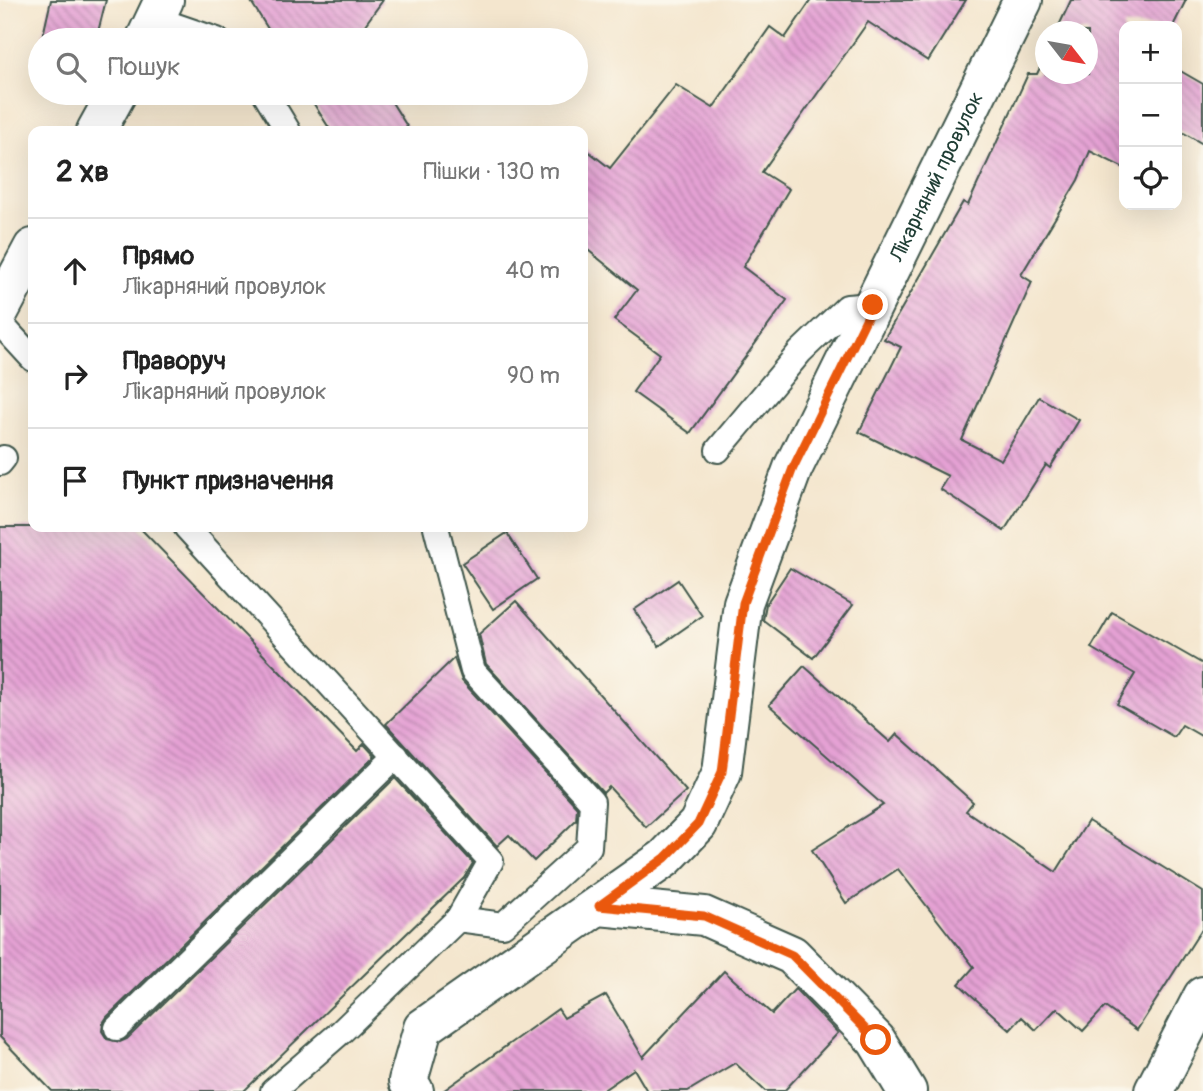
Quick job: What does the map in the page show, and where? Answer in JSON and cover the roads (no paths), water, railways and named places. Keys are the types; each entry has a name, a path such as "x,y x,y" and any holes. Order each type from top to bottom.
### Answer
{"street":[{"name":"Лікарняний провулок","path":"414,1091 408,1081 423,1028 665,858 698,824 722,772 743,603 793,468 1023,0"},
{"path":"99,126 110,105"},
{"path":"0,310 28,257"},
{"path":"599,906 704,916 792,955 876,1040 907,1091"},
{"path":"1154,1091 1203,996"}],"lane":[{"path":"155,20 180,28"},
{"path":"272,105 285,126"},
{"path":"718,450 800,352 846,307 873,305"},
{"path":"0,323 28,354"},
{"path":"191,532 491,861 458,919 342,1031 273,1091"},
{"path":"437,532 473,671 592,802 589,847 503,925 458,919"},
{"path":"117,1028 396,756"}]}
